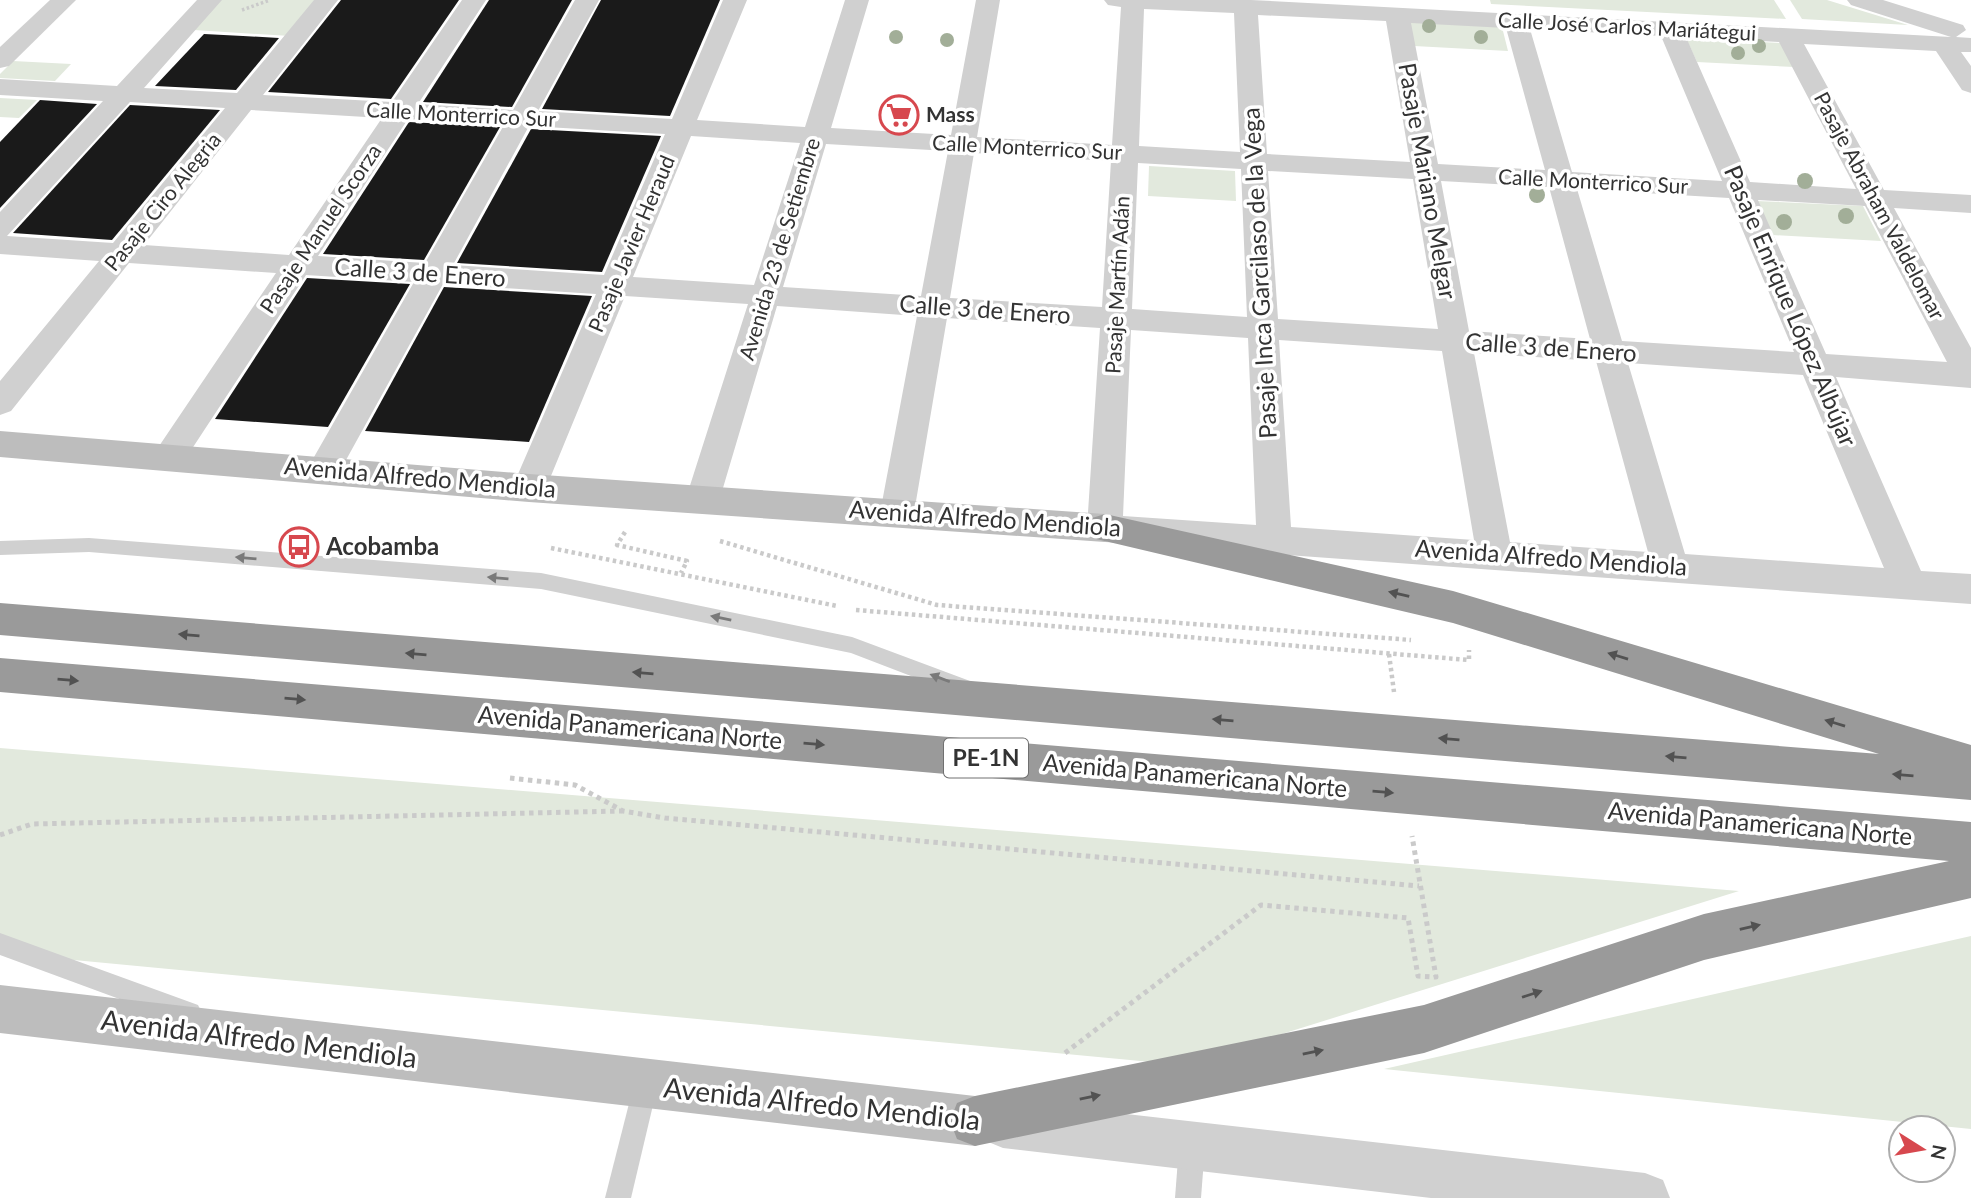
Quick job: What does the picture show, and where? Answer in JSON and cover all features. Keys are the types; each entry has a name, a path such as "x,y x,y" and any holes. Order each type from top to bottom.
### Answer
{"highway":[{"path":"1104,528 1243,557 1453,607 1971,764"},
{"name":"PE-1N","path":"0,619 1971,781"},
{"name":"Avenida Panamericana Norte","path":"0,675 1971,842"},
{"path":"975,1121 1424,1029 1704,937 1971,877"}],"street":[{"path":"0,61 64,0"},
{"path":"0,229 210,0"},
{"name":"Pasaje Ciro Alegria","path":"0,403 326,0"},
{"name":"Pasaje Manuel Scorza","path":"168,458 474,0"},
{"path":"323,471 587,0"},
{"name":"Pasaje Javier Heraud","path":"529,488 735,0"},
{"name":"Avenida 23 de Setiembre","path":"703,498 857,0"},
{"path":"897,513 988,0"},
{"name":"Calle José Carlos Mariátegui","path":"1116,0 1971,45"},
{"path":"1858,0 1971,35"},
{"name":"Pasaje Martín Adán","path":"1104,528 1133,1"},
{"name":"Pasaje Inca Garcilaso de la Vega","path":"1246,6 1274,539"},
{"name":"Pasaje Mariano Melgar","path":"1397,15 1494,554"},
{"path":"1516,21 1670,566"},
{"name":"Pasaje Enrique López Albújar","path":"1670,29 1909,584"},
{"name":"Pasaje Abraham Valdelomar","path":"1787,35 1971,376"},
{"path":"1943,43 1971,85"},
{"name":"Calle Monterrico Sur","path":"0,88 1971,204"},
{"name":"Calle 3 de Enero","path":"0,245 1971,376"},
{"name":"Avenida Alfredo Mendiola","path":"0,444 529,488 703,498 1971,589"},
{"name":"Avenida Alfredo Mendiola","path":"0,1009 1645,1198"}],"lane":[{"path":"0,548 89,545 541,581 852,645 1004,703"},
{"path":"0,944 268,1041"},
{"path":"618,1198 646,1084"},
{"path":"1188,1198 1192,1146"}],"path":[{"path":"629,526 617,545 687,561 681,573"},
{"path":"714,539 937,605 1417,641"},
{"path":"569,550 841,607"},
{"path":"854,610 1469,660 1469,647 1456,646"},
{"path":"1389,654 1390,662"},
{"path":"510,778 575,785 623,811"},
{"path":"0,835 32,824 623,811 665,818 1410,885 1419,882 1436,977 1418,976 1408,918 1261,905 1063,1055"}],"shaded area":[{"path":"221,0 319,0 290,36 194,30"},
{"path":"1490,0 1774,0 1786,19 1491,4"},
{"path":"1790,0 1827,0 1908,25 1802,19"},
{"path":"1410,22 1502,27 1508,51 1414,46"},
{"path":"1686,38 1781,43 1794,67 1697,62"},
{"path":"13,61 71,64 55,81 0,78 0,74"},
{"path":"0,98 37,100 19,118 0,117"},
{"path":"1149,166 1235,171 1236,201 1148,196"},
{"path":"1756,201 1863,206 1881,241 1772,235"},
{"path":"0,748 1739,891 1183,1065 0,953"},
{"path":"1971,936 1971,1129 1957,1128 1957,1114 1887,1114 1887,1120 1384,1069"}],"building":[{"path":"341,0 459,0 391,99 268,92"},
{"path":"489,0 572,0 512,107 423,102"},
{"path":"601,0 720,0 670,116 542,109"},
{"path":"204,34 279,38 236,90 155,86"},
{"path":"40,100 97,104 0,208 0,142"},
{"path":"130,105 220,110 112,240 13,233"},
{"path":"409,122 500,127 424,260 323,254"},
{"path":"531,129 661,136 602,272 457,263"},
{"path":"307,278 410,284 328,427 215,419"},
{"path":"444,287 592,296 529,442 365,431"}],"place":[{"name":"Mass","path":"899,115"},
{"name":"Acobamba","path":"299,547"}]}
